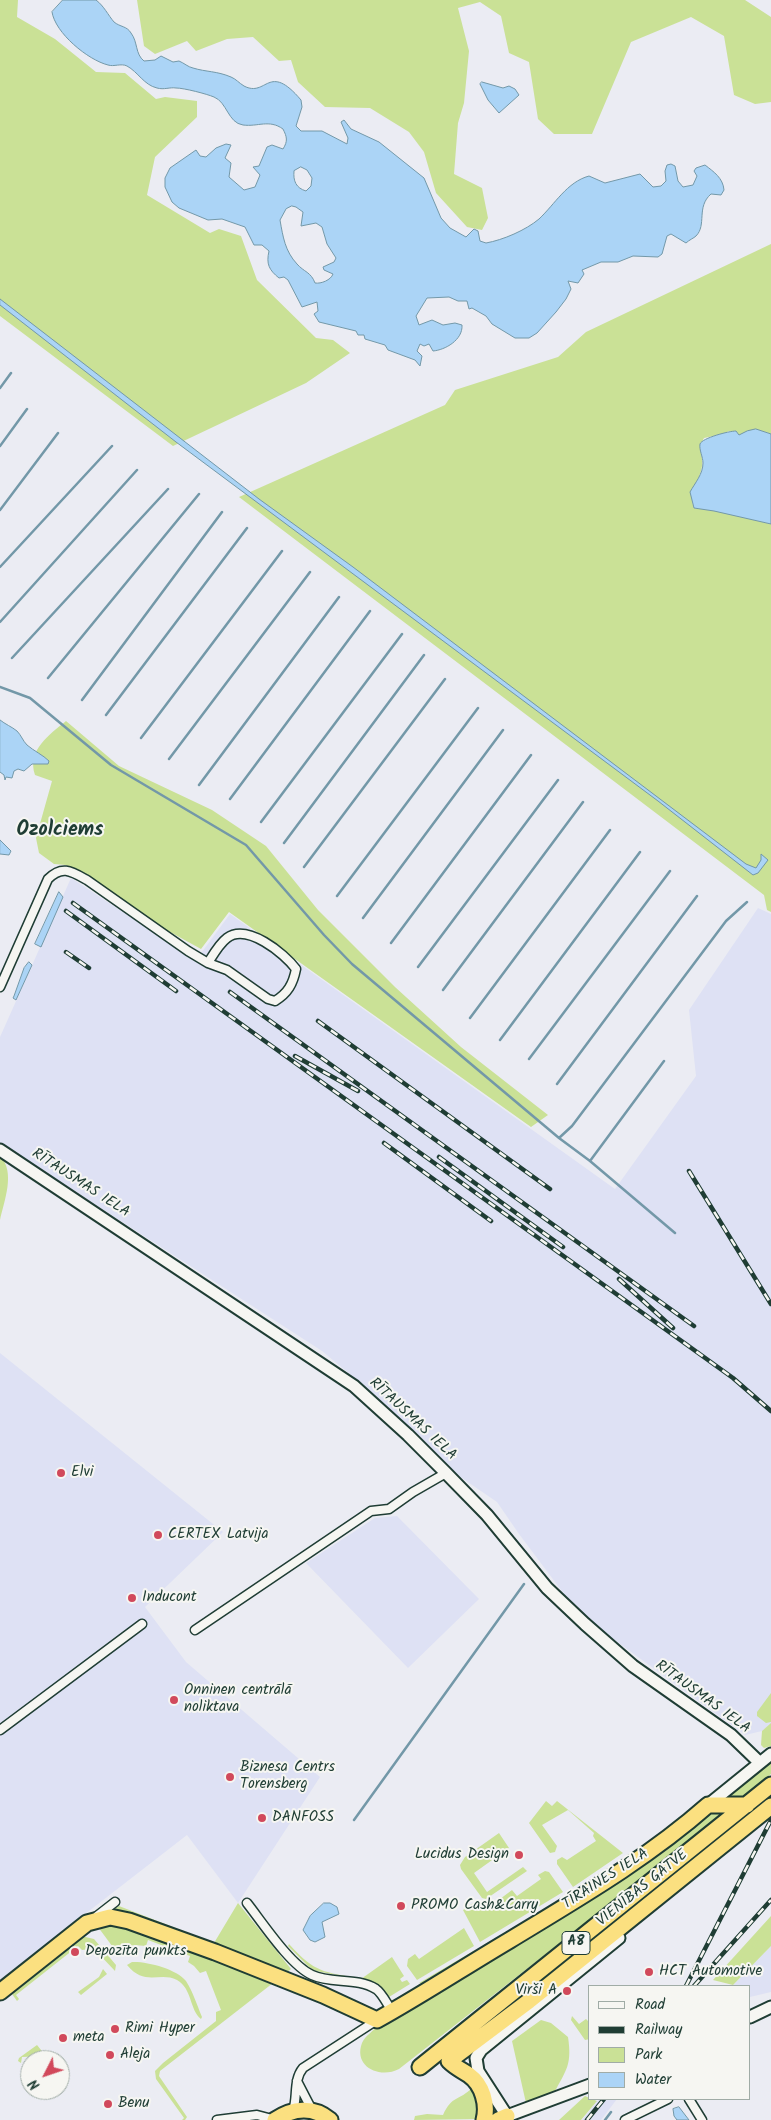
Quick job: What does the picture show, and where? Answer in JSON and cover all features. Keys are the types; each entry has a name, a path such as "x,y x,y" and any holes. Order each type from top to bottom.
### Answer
{"highway":[{"name":"VIENĪBAS GATVE","path":"420,2067 771,1785"},
{"path":"708,1805 747,1805"},
{"name":"TĪRAINES IELA","path":"376,2020 639,1860 676,1833 708,1805"},
{"name":"VIENĪBAS GATVE","path":"484,2120 486,2107 480,2090 469,2075 458,2070 449,2061 529,2001 771,1806"},
{"path":"0,1992 87,1923 110,1917 129,1921 216,1952 305,1988 376,2020"},
{"path":"276,2120 293,2111 312,2111 330,2120"}],"street":[{"path":"0,987 48,879 55,872 69,870 87,880 188,951 208,963 227,970 268,999 275,1001 284,995 293,983 296,969 289,960 252,934 236,934 227,938 208,963"},
{"name":"RĪTAUSMAS IELA","path":"0,1150 342,1377 380,1408 446,1473 487,1515 547,1588 585,1624 627,1662 731,1735 760,1763"},
{"path":"195,1630 371,1512 389,1509 413,1492 446,1473"},
{"path":"0,1730 142,1624"},
{"name":"TĪRAINES IELA","path":"708,1805 771,1754"},
{"name":"VIENĪBAS GATVE","path":"588,2087 502,2118 478,2071 476,2058 481,2050 581,1970 692,1876 702,1861"},
{"path":"87,1923 115,1902"},
{"path":"247,1903 289,1955 312,1975 363,1984 377,1990 392,2011"},
{"path":"751,2017 771,2007"},
{"path":"293,2111 300,2072 315,2059 376,2020"},
{"path":"297,2081 312,2111"},
{"path":"625,2120 666,2100"},
{"path":"690,2100 702,2120"},
{"path":"217,2120 249,2118 257,2115 276,2120"}],"shaded area":[{"path":"71,878 196,960 230,914 615,1189 696,1076 689,1010 758,908 771,914 771,1724 762,1731 745,1735 579,1614 497,1502 456,1474 357,1380 322,1351 0,1143 0,1037"},
{"path":"0,1353 223,1532 145,1607 186,1662 320,1777 238,1903 187,1835 0,1980"},
{"path":"397,1516 479,1599 408,1668 306,1563 375,1518"},
{"path":"771,1946 771,1992 751,1997 751,1985 733,1985"},
{"path":"598,2100 616,2100 601,2120 582,2120"}],"green space":[{"path":"0,0 18,0 17,17 55,39 96,72 125,73 156,99 165,97 197,101 197,117 155,157 147,195 210,233 219,229 241,236 257,280 316,338 333,340 350,353 306,383 173,446 0,316"},
{"path":"137,0 745,0 771,17 771,102 755,104 734,95 724,36 691,17 631,42 592,134 554,134 538,119 529,62 509,53 501,16 480,2 458,8 469,51 464,103 458,123 454,174 482,188 488,218 482,230 467,227 436,193 424,152 409,132 370,108 325,107 298,82 291,60 279,61 253,37 227,39 196,51 187,41 155,54 144,46"},
{"path":"771,244 771,434 755,431 739,436 729,431 704,438 700,446 701,471 692,497 694,508 714,510 771,524 771,912 767,910 764,895 239,497 445,405 455,390 558,357 586,332"},
{"path":"66,721 119,766 212,810 266,846 318,910 395,987 461,1047 548,1115 531,1127 229,912 201,949 161,927 66,865 54,864 39,853 36,838 52,781 35,775 34,758 41,744"},
{"path":"0,1156 7,1170 8,1187 0,1220"},
{"path":"771,1693 771,1722 766,1723 757,1716 757,1712"},
{"path":"771,1723 771,1746 764,1748 761,1745 762,1731"},
{"path":"771,1760 771,1774 399,2069 384,2073 370,2069 361,2059 362,2043 379,2025 686,1830"},
{"path":"771,1791 771,1799 526,1997 530,1986"},
{"path":"546,1801 552,1806 557,1801 623,1853 573,1887 557,1864 557,1860 562,1857 567,1860 596,1841 593,1836 594,1833 568,1810 542,1825 557,1846 555,1852 550,1853 529,1823"},
{"path":"681,1816 679,1823 580,1890 577,1889 649,1842"},
{"path":"499,1833 509,1848 474,1873 487,1892 523,1867 527,1871 486,1899 482,1898 460,1865 465,1857"},
{"path":"545,1871 549,1872 563,1892 480,1942 463,1910 476,1901 484,1911 512,1890 517,1896 541,1879 538,1875"},
{"path":"566,1896 487,1946 484,1945"},
{"path":"238,1903 291,1969 160,2071 159,2076 187,2117 185,2120 182,2120 184,2118 156,2079 155,2071 216,2021 216,2012 221,2010 206,1971 200,1973 188,1962 190,1956 148,1940 146,1946 134,1945 122,1954 118,1954 98,1927 101,1918 119,1906 214,1943"},
{"path":"771,1916 771,1946 733,1985 713,1980"},
{"path":"464,1928 474,1946 417,1980 407,1966 408,1959 415,1954 419,1959"},
{"path":"81,1936 94,1939 116,1965 115,1971 97,1952 90,1949 82,1950 78,1946 16,1995 19,1999 17,2001 12,1994 10,1995 10,1991 28,1980 44,1962"},
{"path":"289,1944 306,1961 321,1970 361,1979 392,1957 404,1976 400,1979 402,1982 407,1980 410,1984 389,1997 379,1985 372,1982 316,1971 309,1967 288,1946"},
{"path":"475,1950 473,1955 426,1984 419,1983"},
{"path":"132,1962 169,1969 182,1977 193,1994 202,2017 201,2019 195,2011 186,1988 182,1984 171,1978 140,1975 127,1965"},
{"path":"103,1969 107,1974 81,1995 78,1992 99,1977"},
{"path":"572,2016 579,2024 586,2019 588,2021 588,2039 585,2040 571,2020"},
{"path":"541,2020 551,2023 568,2037 569,2060 554,2093 526,2103 512,2041"},
{"path":"37,2045 41,2050 30,2050"},
{"path":"472,2088 480,2119 414,2120 415,2116 427,2114 443,2115 449,2104"},
{"path":"585,2096 588,2097 588,2100 597,2101 581,2120 559,2120"}],"water":[{"path":"63,0 96,0 114,22 125,28 133,36 139,55 144,61 155,60 161,56 173,62 179,61 191,67 226,75 244,86 252,88 258,88 269,83 281,83 301,100 302,107 296,126 301,131 322,131 347,144 348,138 341,122 344,120 351,129 379,142 424,178 441,218 450,228 466,237 474,229 478,231 480,241 486,243 500,240 528,227 539,219 568,188 589,176 605,183 640,174 653,187 661,186 666,181 665,171 667,165 671,164 675,166 678,181 683,187 693,185 697,176 694,171 696,168 705,165 720,179 724,190 721,195 711,194 706,199 699,232 686,243 671,234 667,236 662,254 658,257 633,256 618,262 601,262 582,270 584,274 578,283 568,281 571,289 556,312 537,333 529,338 515,338 492,324 486,316 472,308 469,309 467,301 458,301 449,297 427,298 416,316 419,325 432,320 443,325 455,323 462,325 462,330 456,340 443,349 433,351 429,344 424,346 420,344 417,351 422,356 420,366 415,360 388,350 385,345 365,339 364,335 358,335 356,331 319,322 314,314 318,311 317,302 302,307 288,280 284,277 279,278 271,269 268,263 269,251 262,245 254,245 245,227 222,219 208,220 179,208 172,202 165,187 165,178 170,168 196,150 200,156 206,157 216,148 226,144 231,145 225,158 231,163 229,177 244,190 255,187 260,175 253,167 259,166 267,147 272,145 283,149 286,139 283,129 273,124 243,125 234,120 222,103 214,97 184,89 157,88 148,84 127,66 110,65 91,58 66,37 54,20 52,12","holes":["301,167 307,170 312,178 311,186 306,191 296,184 294,178 294,171","292,206 303,212 301,226 316,223 322,227 327,244 336,258 334,262 323,267 324,270 333,274 326,281 315,283 307,272 293,259 287,249 280,220 286,209"]},
{"path":"482,82 503,88 509,86 515,89 519,95 499,113 488,100 480,84"},
{"path":"0,299 259,499 353,567 746,864 756,868 761,860 761,854 768,860 758,873 753,875 658,801 176,442 0,305"},
{"path":"756,429 771,434 771,524 694,508 690,492 703,467 700,444 710,437 736,431 739,435"},
{"path":"0,720 17,731 27,745 49,761 48,764 32,764 24,771 18,769 14,771 12,778 6,777 5,780 4,775 0,772"},
{"path":"0,840 11,851 9,855 0,854"},
{"path":"59,892 63,897 41,947 35,944"},
{"path":"29,962 32,965 16,1000 13,998 24,968"},
{"path":"324,1903 330,1903 337,1907 339,1914 322,1922 325,1937 315,1942 310,1940 303,1930 310,1916"},
{"path":"679,2107 689,2120 677,2120 673,2109"}],"waterway":[{"path":"0,388 11,373"},
{"path":"0,446 27,409"},
{"path":"0,510 58,433"},
{"path":"0,567 112,446"},
{"path":"0,622 137,470"},
{"path":"12,658 168,489"},
{"path":"48,678 199,494"},
{"path":"82,700 222,512"},
{"path":"106,715 247,528"},
{"path":"141,738 282,551"},
{"path":"169,759 310,572"},
{"path":"199,785 339,597"},
{"path":"230,799 370,611"},
{"path":"261,822 402,634"},
{"path":"284,843 424,655"},
{"path":"304,867 445,679"},
{"path":"0,687 30,698 111,765 246,845 324,935 352,964 675,1233"},
{"path":"337,896 478,708"},
{"path":"363,918 503,730"},
{"path":"391,943 531,755"},
{"path":"418,967 558,780"},
{"path":"443,990 583,802"},
{"path":"470,1018 610,830"},
{"path":"500,1040 640,852"},
{"path":"529,1059 670,871"},
{"path":"557,1084 697,896"},
{"path":"559,1138 572,1126 726,921 747,902"},
{"path":"590,1161 664,1061"},
{"path":"354,1820 524,1584"},
{"path":"605,2120 611,2112"}],"railway":[{"path":"73,903 733,1378 771,1411"},
{"path":"66,911 176,991"},
{"path":"66,952 89,968"},
{"path":"230,992 694,1326"},
{"path":"318,1021 550,1189"},
{"path":"295,1056 358,1091"},
{"path":"384,1143 491,1221"},
{"path":"439,1157 563,1247"},
{"path":"689,1171 771,1304"},
{"path":"619,1279 673,1328"},
{"path":"687,1985 771,1820"},
{"path":"695,1985 771,1900"},
{"path":"587,2120 603,2100"}],"place":[{"name":"Elvi","path":"61,1473"},
{"name":"CERTEX Latvija","path":"158,1535"},
{"name":"Inducont","path":"132,1598"},
{"name":"Onninen centrālā noliktava","path":"174,1700"},
{"name":"Biznesa Centrs Torensberg","path":"230,1777"},
{"name":"DANFOSS","path":"262,1818"},
{"name":"Lucidus Design","path":"519,1855"},
{"name":"PROMO Cash&Carry","path":"401,1906"},
{"name":"Depozīta punkts","path":"75,1952"},
{"name":"HCT Automotive","path":"649,1972"},
{"name":"Virši A","path":"567,1991"},
{"name":"Rimi Hyper","path":"115,2029"},
{"name":"meta","path":"63,2038"},
{"name":"Aleja","path":"110,2055"},
{"name":"Benu","path":"108,2104"}],"district":[{"name":"Ozolciems","path":"60,832"}]}
